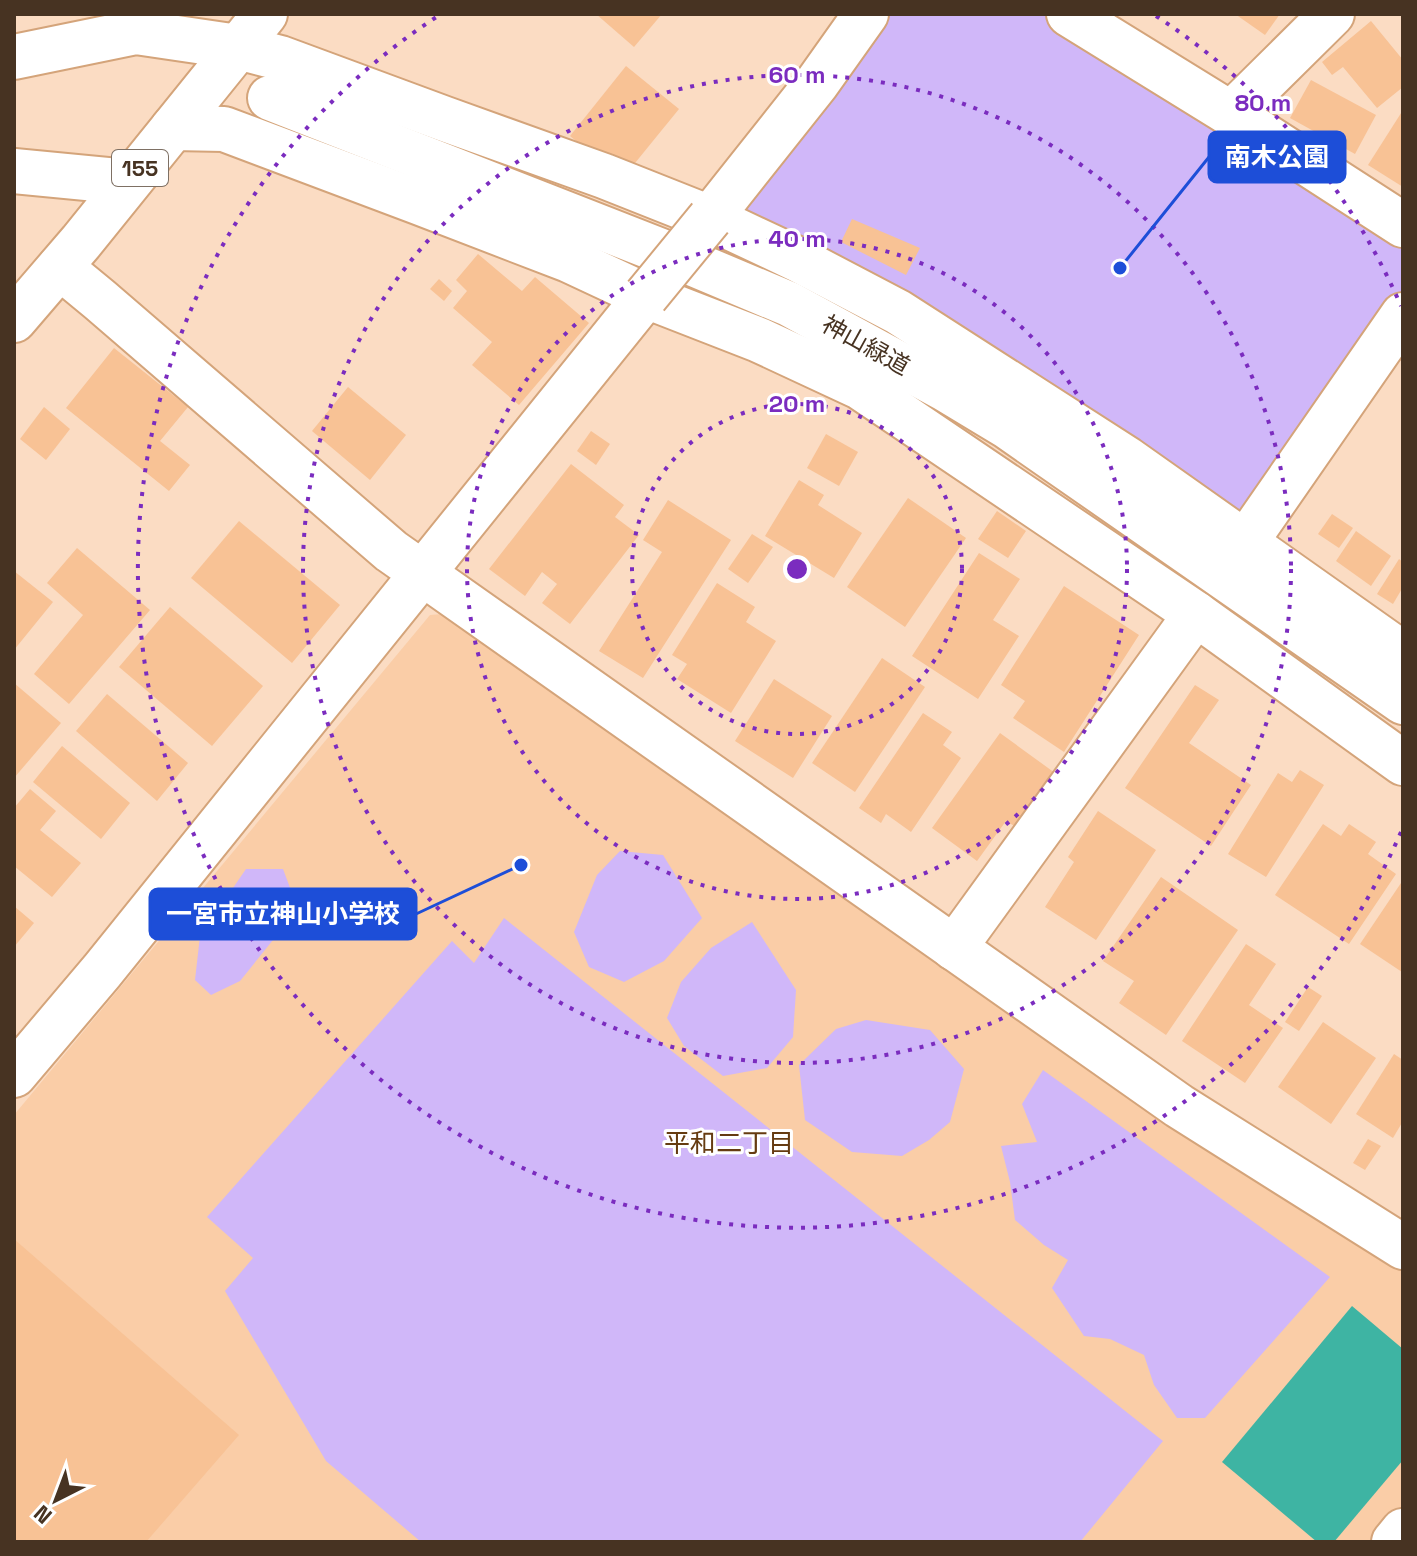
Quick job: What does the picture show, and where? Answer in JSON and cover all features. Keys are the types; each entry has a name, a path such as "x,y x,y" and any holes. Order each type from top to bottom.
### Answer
{"main road":[{"name":"155","path":"14,320 265,14"},
{"path":"14,1075 102,971 710,218 817,83 866,14"},
{"path":"1069,14 1403,225"},
{"path":"1231,114 1332,14"},
{"path":"14,57 136,32 238,47 280,58 710,218 898,312 1127,459 1403,654"},
{"name":"神山緑道","path":"270,98 655,248 789,304 1008,427 1403,702"},
{"path":"173,128 224,129 569,260 646,296 759,340 860,387 1196,614 1403,763"},
{"path":"14,171 128,182"},
{"path":"60,267 391,551 1179,1106 1403,1247"},
{"path":"1245,543 1403,315"},
{"path":"954,948 1196,614"},
{"path":"1394,1542 1403,1531"}],"shaded area":[{"path":"878,14 1046,14 1403,240 1403,297 1243,530 729,215"},
{"path":"455,613 1403,1269 1403,1508 1374,1542 14,1542 14,1115 430,615"},
{"path":"620,851 663,855 702,918 664,961 624,982 589,967 574,932 597,875"},
{"path":"246,869 283,869 298,909 240,981 211,995 195,980 200,936"},
{"path":"504,918 1163,1441 1080,1542 421,1542 326,1461 225,1291 253,1258 207,1217 452,941 474,963"},
{"path":"752,922 796,990 793,1037 767,1068 723,1076 684,1046 667,1018 681,982 711,948"},
{"path":"866,1020 930,1030 964,1069 950,1122 929,1140 902,1156 852,1152 805,1120 799,1065 836,1029"},
{"path":"1043,1070 1330,1277 1205,1418 1177,1418 1154,1385 1144,1355 1110,1339 1084,1336 1052,1288 1068,1260 1044,1245 1015,1220 1001,1146 1037,1142 1022,1104"}],"water":[{"path":"1352,1306 1403,1349 1403,1460 1334,1542 1317,1542 1222,1462"}],"building":[{"path":"596,14 662,14 634,47"},
{"path":"1235,14 1280,14 1265,35"},
{"path":"1371,21 1403,60 1403,87 1377,108 1343,67 1332,75 1322,62"},
{"path":"626,66 679,109 622,179 570,136"},
{"path":"1311,80 1376,115 1355,154 1290,118"},
{"path":"1403,110 1403,187 1368,165"},
{"path":"852,219 920,248 906,275 841,242"},
{"path":"478,254 522,291 535,277 589,323 519,405 472,365 492,342 453,308 467,291 456,280"},
{"path":"439,279 452,291 444,301 430,289"},
{"path":"114,348 188,407 160,441 190,465 169,491 66,408"},
{"path":"348,387 406,435 370,480 312,431"},
{"path":"44,407 70,429 46,460 20,439"},
{"path":"591,431 610,444 596,465 577,451"},
{"path":"826,434 858,452 839,486 807,468"},
{"path":"571,464 624,505 615,517 639,535 570,624 542,603 557,584 542,572 525,596 489,569"},
{"path":"799,480 824,495 818,505 862,533 834,578 765,536"},
{"path":"908,498 966,538 905,627 847,587"},
{"path":"668,500 731,540 643,678 599,651 662,552 643,540"},
{"path":"997,511 1026,531 1008,558 978,539"},
{"path":"1332,514 1353,528 1339,548 1318,534"},
{"path":"239,521 340,605 292,663 191,578"},
{"path":"1356,531 1391,556 1371,586 1336,561"},
{"path":"752,534 773,547 748,583 728,569"},
{"path":"77,548 150,610 69,704 34,674 83,615 47,583"},
{"path":"979,553 1020,579 993,620 1019,636 978,699 912,656"},
{"path":"1399,559 1403,562 1403,587 1393,604 1377,594"},
{"path":"14,571 53,602 14,650"},
{"path":"717,583 755,607 746,622 776,641 731,713 677,679 687,664 672,655"},
{"path":"1064,586 1139,635 1064,752 1013,718 1025,701 1001,685"},
{"path":"170,607 263,686 212,746 119,667"},
{"path":"882,658 925,687 855,792 812,763"},
{"path":"774,679 832,716 793,778 735,741"},
{"path":"14,683 61,723 14,778"},
{"path":"1195,685 1219,700 1189,743 1251,785 1211,846 1125,788"},
{"path":"107,694 188,763 157,801 76,731"},
{"path":"923,713 952,732 943,745 961,758 911,832 886,814 881,823 859,808"},
{"path":"1000,733 1055,773 1016,827 1006,821 977,861 932,828"},
{"path":"62,746 130,803 101,839 33,782"},
{"path":"1300,770 1324,785 1266,877 1228,854 1278,773 1292,782"},
{"path":"30,789 56,811 40,830 81,863 52,897 14,866 14,808"},
{"path":"1098,811 1156,850 1096,940 1045,907 1074,862 1068,857"},
{"path":"1323,824 1341,836 1349,824 1376,842 1368,854 1396,874 1349,944 1275,895"},
{"path":"1161,877 1238,930 1166,1035 1119,1003 1134,981 1103,961"},
{"path":"1403,880 1403,970 1402,972 1360,944"},
{"path":"14,906 34,923 14,947"},
{"path":"1246,944 1276,964 1249,1005 1283,1028 1245,1083 1182,1041"},
{"path":"1308,987 1322,996 1299,1031 1285,1022"},
{"path":"1323,1022 1376,1058 1331,1124 1278,1087"},
{"path":"1394,1054 1403,1060 1403,1121 1393,1138 1356,1114"},
{"path":"1368,1139 1381,1146 1365,1170 1353,1163"},
{"path":"14,1239 239,1435 146,1542 14,1542"}],"place":[{"name":"南木公園","path":"1120,268"},
{"name":"一宮市立神山小学校","path":"521,865"}],"district":[{"name":"平和二丁目","path":"729,1143"}]}
